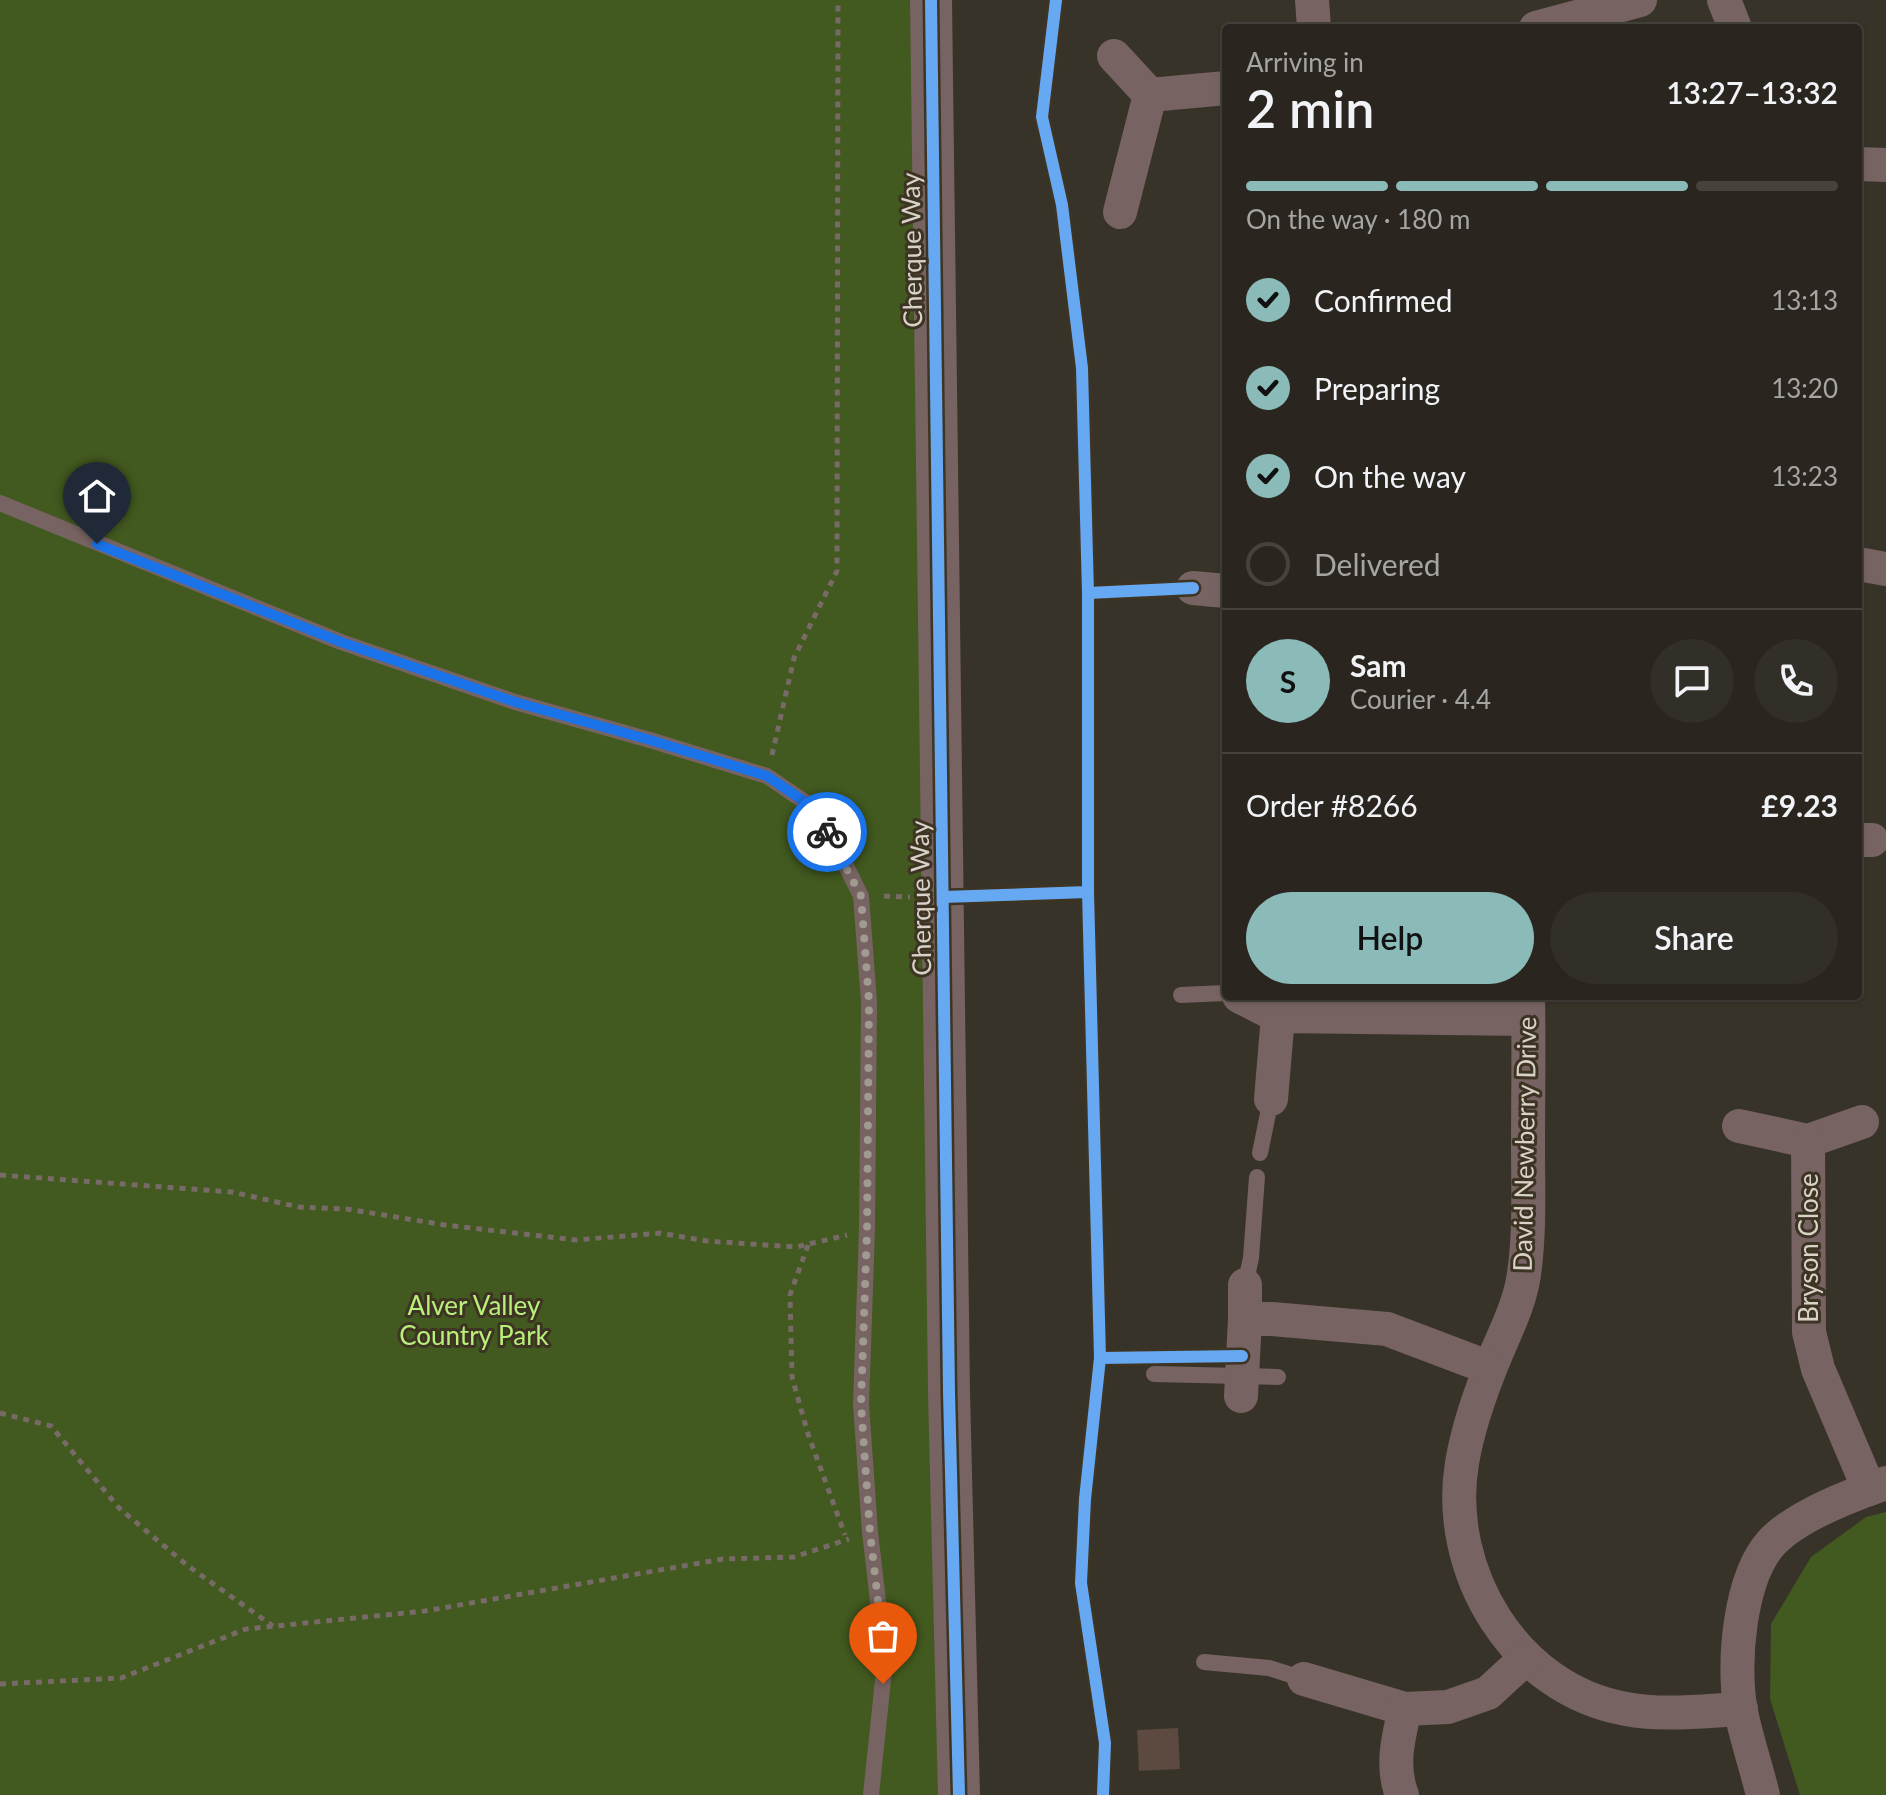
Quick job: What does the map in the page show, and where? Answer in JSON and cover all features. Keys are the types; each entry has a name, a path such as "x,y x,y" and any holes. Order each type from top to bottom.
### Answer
{"street":[{"name":"Cherque Way","path":"931,0 949,1392 959,1795"},
{"path":"1312,0 1314,24"},
{"path":"1551,24 1640,0"},
{"path":"1724,0 1733,24"},
{"path":"1114,56 1150,95"},
{"path":"1150,95 1222,88"},
{"path":"1120,212 1150,95"},
{"path":"1862,164 1886,165"},
{"path":"1862,565 1886,569"},
{"path":"1247,1000 1278,1016 1528,1008"},
{"name":"David Newberry Drive","path":"1528,1008 1528,1231 1524,1277 1516,1306 1476,1404 1462,1464 1460,1525 1479,1591 1498,1624 1526,1658 1540,1670 1592,1700 1625,1709 1663,1714 1741,1709"},
{"path":"1271,1099 1278,1016"},
{"name":"Bryson Close","path":"1739,1126 1808,1141 1862,1122"},
{"name":"Bryson Close","path":"1808,1141 1809,1332 1818,1369 1877,1486"},
{"path":"1241,1386 1245,1285"},
{"path":"1245,1319 1387,1329 1490,1368"},
{"path":"1763,1795 1741,1709 1739,1631 1755,1566 1773,1541 1801,1520 1877,1486"},
{"path":"1304,1679 1405,1709 1448,1707 1488,1693 1526,1658"},
{"path":"1402,1795 1396,1779 1397,1739 1405,1709"}],"lane":[{"path":"0,503 341,642 515,702 767,776 808,804 838,850 861,896 869,1002 867,1230 861,1404 870,1532 885,1661 871,1795"},
{"path":"1181,995 1222,993"},
{"path":"1260,1153 1271,1099"},
{"path":"1245,1285 1251,1258 1257,1177"},
{"path":"1154,1374 1241,1386 1278,1377"},
{"path":"1204,1662 1269,1668 1304,1679"}],"path":[{"path":"767,776 794,658 837,571 838,0"},
{"path":"861,896 943,897"},
{"path":"0,1175 232,1192 299,1207 347,1209 445,1225 576,1240 660,1233 707,1241 796,1247 867,1230"},
{"path":"808,1244 790,1295 792,1377 808,1434 847,1540"},
{"path":"0,1413 51,1426 119,1508 188,1566 274,1626"},
{"path":"0,1684 121,1678 246,1629 425,1611 723,1559 794,1557 870,1532"}],"green space":[{"name":"Alver Valley Country Park","path":"0,0 931,0 964,1795 0,1795"},
{"path":"1886,1512 1886,1795 1800,1795 1770,1699 1771,1624 1811,1557 1866,1517"}],"building":[{"path":"1178,1728 1180,1769 1139,1771 1137,1730"}],"cycle path":[{"path":"931,0 949,1392 959,1795"},
{"path":"1056,0 1042,117 1062,205 1082,368 1088,593 1088,892 1100,1358 1085,1499 1081,1583 1105,1743 1103,1795"},
{"path":"1088,593 1193,588"},
{"path":"943,897 1088,892"},
{"path":"1100,1358 1242,1356"}],"way so far":[{"path":"827,832 861,896 869,1002 867,1230 861,1404 870,1532 885,1661 883,1684"}],"route":[{"path":"97,544 341,642 515,702 767,776 808,804 827,832"}]}
